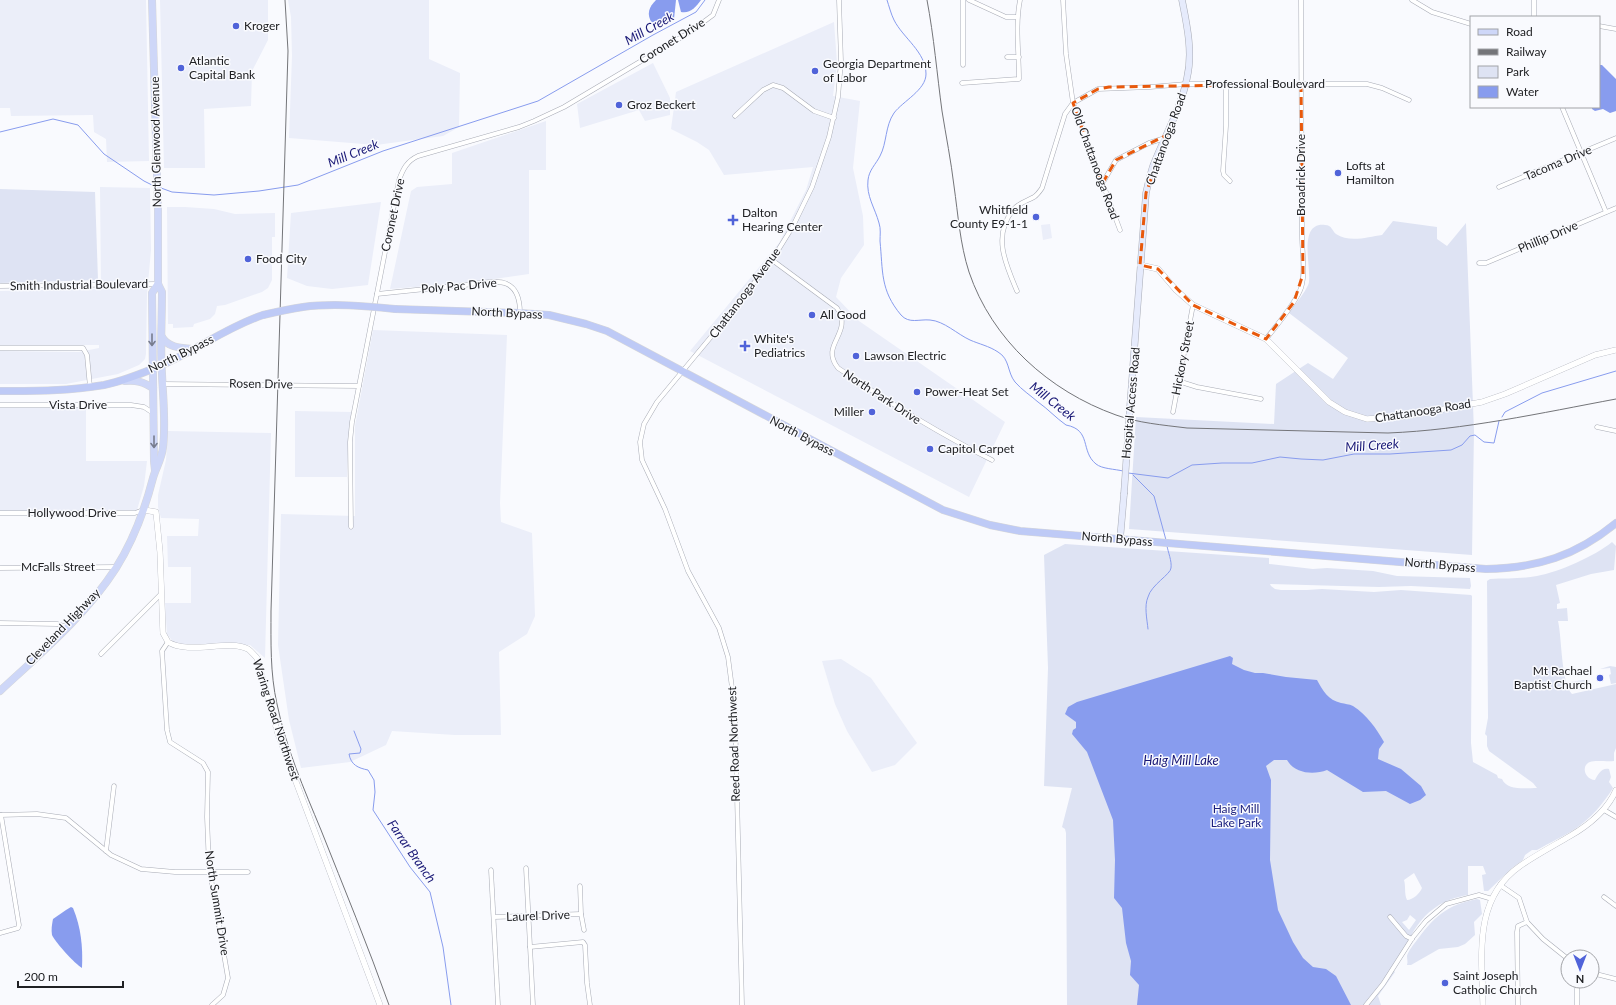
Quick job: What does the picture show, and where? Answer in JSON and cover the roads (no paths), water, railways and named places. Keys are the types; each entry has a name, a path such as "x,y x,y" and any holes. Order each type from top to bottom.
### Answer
{"highway":[{"name":"North Bypass","path":"0,391 52,391 90,387 113,382 162,365 236,326 263,315 304,307 324,305 520,313 570,320 607,332 916,498 943,510 990,525 1020,531 1486,569 1515,568 1553,560 1584,546 1616,523"}],"main road":[{"name":"North Glenwood Avenue","path":"152,0 158,210 158,284 162,292 162,365"},
{"name":"Chattanooga Road","path":"1140,265 1146,193 1153,167 1186,84 1189,50 1182,0"},
{"name":"Hospital Access Road","path":"1120,540 1137,332 1140,265"},
{"name":"North Glenwood Avenue","path":"152,368 152,293 158,284"},
{"path":"162,337 168,344 175,347 193,349"},
{"name":"Cleveland Highway","path":"0,691 67,627 92,599 116,567 127,547 144,510 156,470 160,462 163,446 162,365"},
{"name":"Cleveland Highway","path":"152,368 154,462 156,470"},
{"path":"113,382 136,380 153,388"}],"street":[{"name":"Coronet Drive","path":"351,528 350,442 359,386 399,180 408,163 418,156 534,122 564,107 690,32 713,15 719,0"},
{"name":"Chattanooga Avenue","path":"683,372 772,260 793,226 812,187 824,156 834,118 841,61 839,0"},
{"path":"963,0 963,65"},
{"path":"969,0 1006,17 1017,17"},
{"path":"962,83 1019,79 1017,17 1020,0"},
{"name":"Old Chattanooga Road","path":"1063,0 1066,54 1073,104 1120,230"},
{"name":"Broadrick Drive","path":"1266,339 1294,302 1301,289 1303,274 1301,0"},
{"path":"1412,0 1432,12 1470,24"},
{"path":"1534,0 1534,16"},
{"path":"1600,26 1616,29"},
{"path":"1007,57 1019,57"},
{"name":"Professional Boulevard","path":"1017,291 1001,249 1004,227 1012,210 1018,205 1034,197 1042,188 1065,114 1073,104 1098,89 1186,84 1367,84 1409,100"},
{"path":"736,116 763,90 773,85 783,88 814,111 834,118"},
{"path":"1226,85 1223,171 1224,175 1230,181"},
{"path":"1562,108 1606,212"},
{"path":"1102,184 1116,160 1165,138"},
{"name":"Tacoma Drive","path":"1499,187 1616,138"},
{"name":"Phillip Drive","path":"1479,263 1486,263 1616,208"},
{"name":"North Park Drive","path":"772,260 837,308 841,316 842,327 832,349 833,360 838,368 911,416 963,446 992,460"},
{"name":"Chattanooga Road","path":"1140,265 1158,269 1176,290 1193,305 1266,339 1329,402 1344,412 1367,419 1406,416 1482,402 1505,394 1594,355 1616,350"},
{"name":"Poly Pac Drive","path":"377,294 478,284 504,283 512,287 515,291 520,303 520,313"},
{"name":"Smith Industrial Boulevard","path":"0,286 158,284"},
{"name":"Hickory Street","path":"1173,412 1193,305"},
{"path":"0,348 83,348 88,355 90,387"},
{"name":"Reed Road Northwest","path":"683,372 657,402 648,417 642,431 640,447 642,460 665,509 685,565 719,628 728,657 735,711 742,1005"},
{"path":"1178,382 1261,399"},
{"name":"Rosen Drive","path":"163,384 359,386"},
{"name":"Vista Drive","path":"0,405 132,405 144,407 154,414"},
{"path":"1597,427 1616,431"},
{"path":"144,510 156,512 160,552 163,633 168,642"},
{"name":"Hollywood Drive","path":"0,513 135,513 144,510"},
{"name":"McFalls Street","path":"0,568 116,567"},
{"path":"101,654 161,594"},
{"path":"0,623 52,623 67,627"},
{"name":"North Summit Drive","path":"168,642 162,651 166,721 170,742 203,763 208,772 207,817 209,872 228,978 223,995 212,1005"},
{"name":"Waring Road Northwest","path":"168,642 176,647 236,646 247,649 257,658 278,734 380,1005"},
{"path":"106,852 114,786"},
{"path":"1483,1005 1483,932 1485,918 1492,899 1500,885 1520,866 1575,833 1604,810 1616,790"},
{"path":"1604,810 1616,817"},
{"path":"0,933 18,928 19,925 1,815 37,814 66,818 106,852 145,870 169,872 248,872"},
{"path":"526,868 533,1005"},
{"path":"491,870 498,1005"},
{"path":"1500,885 1519,898 1527,922 1542,939 1560,953"},
{"path":"580,886 581,914 584,930"},
{"path":"1366,1005 1383,984 1412,939 1426,921 1446,904 1479,895 1492,899"},
{"path":"1604,897 1616,906"},
{"name":"Laurel Drive","path":"494,917 581,914"},
{"path":"1390,917 1406,936 1412,939"},
{"path":"1518,1005 1517,932 1518,926 1527,922"},
{"path":"530,947 583,942 585,945 590,1005"},
{"path":"1600,976 1607,978 1616,978"},
{"path":"1577,989 1577,1005"}],"water":[{"path":"656,0 676,0 674,19 664,24 658,25 652,23 649,17 649,11"},
{"path":"678,0 701,0 687,12 681,12"},
{"path":"1600,65 1602,65 1616,79 1616,111 1610,113 1603,109 1595,111 1592,109 1600,108"},
{"name":"Haig Mill Lake","path":"1230,656 1233,658 1232,664 1244,670 1255,673 1317,680 1329,697 1336,702 1353,706 1367,718 1384,742 1379,749 1378,759 1401,769 1421,786 1426,795 1420,800 1410,804 1386,791 1363,792 1327,770 1316,773 1300,771 1290,765 1287,760 1274,760 1266,766 1271,780 1270,860 1278,910 1293,942 1303,958 1313,967 1326,969 1336,976 1351,1005 1137,1005 1139,985 1130,975 1131,961 1126,943 1122,908 1114,898 1115,860 1113,820 1087,752 1072,734 1073,730 1076,728 1076,722 1065,714 1068,707 1077,702"},
{"path":"71,907 76,915 80,930 82,945 82,968 66,953 52,935 53,919"}],"waterway":[{"name":"Mill Creek","path":"161,188 172,192 214,195 259,191 298,185 383,151 538,101 696,12 705,0"},
{"name":"Mill Creek","path":"887,0 891,13 898,27 922,59 926,74 922,85 894,113 891,118 887,129 884,146 871,170 868,180 868,191 880,225 882,271 889,297 904,318 911,320 935,321 945,325 970,340 998,352 1005,358 1012,378 1023,390 1066,425 1079,431 1083,436 1091,459 1096,464 1105,468 1123,471"},
{"name":"Mill Creek","path":"0,132 53,119 78,125 104,154 154,186"},
{"name":"Mill Creek","path":"1502,417 1505,412 1542,393 1616,371"},
{"name":"Mill Creek","path":"1128,473 1168,478 1192,465 1252,463 1280,457 1323,460 1354,454 1390,454 1451,450 1462,445 1470,436 1475,435 1484,442 1494,443 1499,421"},
{"path":"1133,475 1154,496 1166,540"},
{"path":"1148,629 1146,608 1148,597 1153,588 1171,568 1167,546"},
{"name":"Farrar Branch","path":"354,731 361,749 360,753 349,754 351,761 358,767 368,770 374,780 375,792 373,810 410,867 430,892 443,947 451,1005"}],"railway":[{"path":"285,0 288,51 271,611 271,658 273,681 285,736 296,768 356,917 389,1005"},
{"path":"927,0 963,251 969,272 979,297 992,320 1008,341 1026,360 1046,377 1068,392 1091,405 1116,415 1160,425 1187,428 1388,433 1474,425 1616,399"}],"place":[{"name":"Kroger","path":"236,26"},
{"name":"Atlantic Capital Bank","path":"181,68"},
{"name":"Georgia Department of Labor","path":"815,71"},
{"name":"Groz Beckert","path":"619,105"},
{"name":"Lofts at Hamilton","path":"1338,173"},
{"name":"Whitfield County E9-1-1","path":"1036,217"},
{"name":"Dalton Hearing Center","path":"733,220"},
{"name":"Food City","path":"248,259"},
{"name":"All Good","path":"812,315"},
{"name":"White's Pediatrics","path":"745,346"},
{"name":"Lawson Electric","path":"856,356"},
{"name":"Power-Heat Set","path":"917,392"},
{"name":"Miller","path":"872,412"},
{"name":"Capitol Carpet","path":"930,449"},
{"name":"Mt Rachael Baptist Church","path":"1600,678"},
{"name":"Saint Joseph Catholic Church","path":"1445,983"}],"park label":[{"name":"Haig Mill Lake Park","path":"1236,816"}]}
